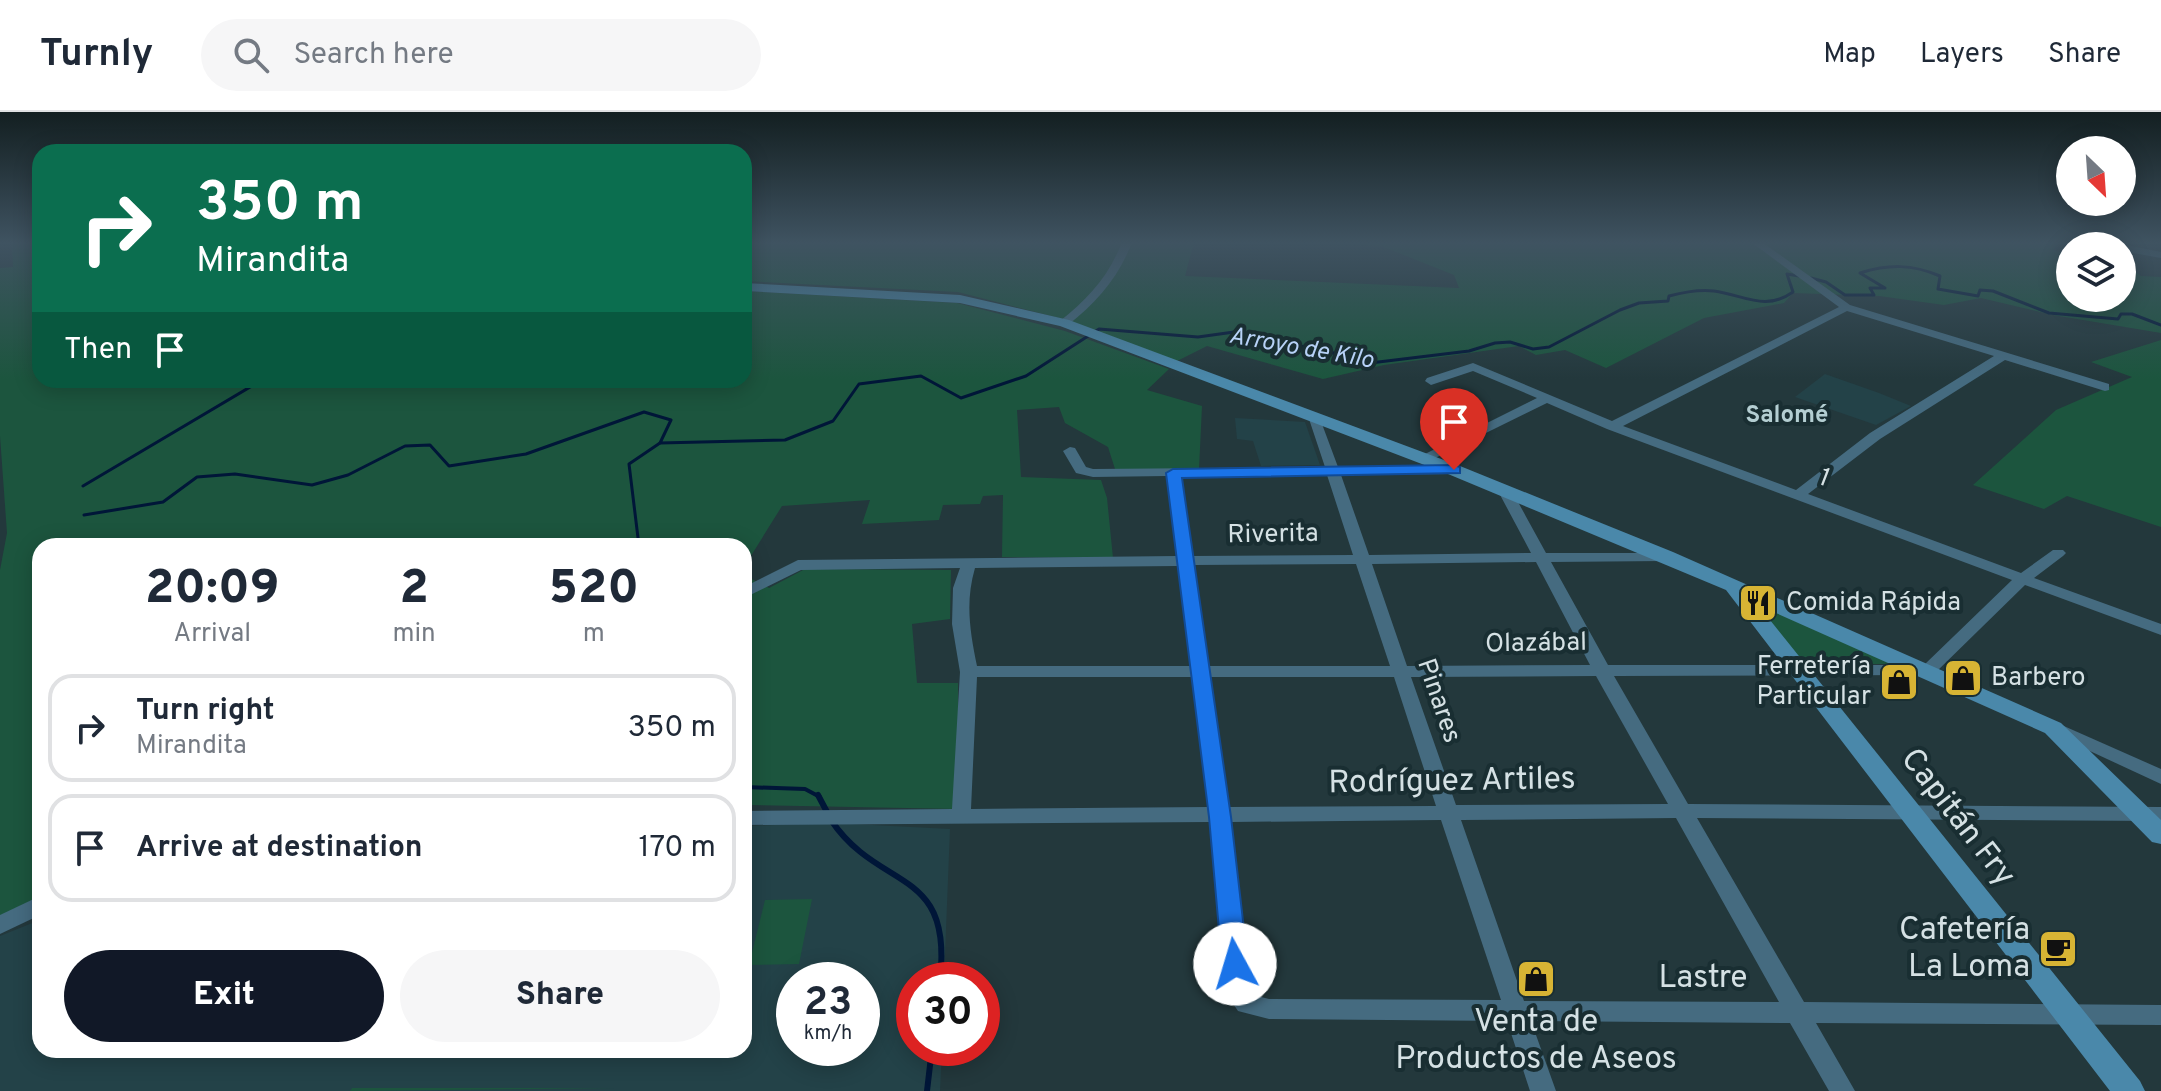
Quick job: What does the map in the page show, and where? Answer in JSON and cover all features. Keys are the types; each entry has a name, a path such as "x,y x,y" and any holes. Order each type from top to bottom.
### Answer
{"street":[{"path":"756,288 960,299 1064,323 1424,458 1666,556 2158,772"},
{"path":"1064,323 1103,288"},
{"path":"1819,288 1846,307 2105,387"},
{"path":"1612,426 1846,307"},
{"path":"1798,495 1875,436 2001,357"},
{"name":"1","path":"1431,381 1473,367 1612,426 2161,630"},
{"path":"1424,458 1545,399"},
{"name":"Pinares","path":"1315,419 1543,1091"},
{"path":"1070,451 1081,470 1093,473 1454,470"},
{"path":"1173,473 1220,817"},
{"path":"1505,491 1601,669 1842,1091"},
{"path":"1928,670 2021,580 2058,553"},
{"name":"Riverita","path":"752,589 798,565 1666,556"},
{"path":"961,818 969,672 960,624 961,588 969,563"},
{"name":"Capitán Fry","path":"1733,586 2129,1091"},
{"name":"Olazábal","path":"969,672 1928,670"},
{"path":"2053,728 2150,813 2161,835"},
{"name":"Rodríguez Artiles","path":"752,818 1220,817 1682,811 2150,813"},
{"name":"Lastre","path":"1220,817 1238,993 1246,1004 1269,1009 2161,1015"},
{"path":"0,925 32,909"}],"shaded area":[{"path":"1825,374 1911,406 1876,425 1795,397"},
{"path":"1235,418 1305,422 1320,465 1261,466 1253,441 1237,439"},
{"path":"833,823 950,829 945,962 896,962 896,1066 941,1066 940,1091 0,1091 0,936 32,923 32,1058 752,1058 752,826"}],"green space":[{"path":"0,288 32,288 32,388 752,388 752,291 957,303 1065,331 1169,369 1147,390 1202,406 1199,469 1115,469 1108,447 1065,423 1059,407 1017,410 1021,477 1101,480 1107,498 1113,558 1002,557 1003,495 983,496 980,504 943,505 939,520 862,524 870,500 782,506 752,554 752,538 32,538 32,907 0,923 0,570 7,533 0,436"},
{"path":"874,288 2056,288 2056,312 2136,312 2136,288 2161,288 2161,333 2053,315 1981,298 1944,305 1879,296 1793,293 1784,303 1704,318 1606,368 1565,350 1536,355 1519,346 1384,365 1323,379 1207,346 1177,361 1063,319 958,292"},
{"path":"2161,340 2161,527 2067,496 2044,509 1973,485 2056,410 2132,377 2091,362"},
{"path":"805,569 951,570 950,619 912,624 917,683 958,683 958,809 752,805 752,579 769,588"},
{"path":"1749,597 1902,664 1804,664"},
{"path":"812,899 799,962 752,965 765,900"},
{"path":"352,1088 615,1088 350,1091"}],"waterway":[{"name":"Arroyo de Kilo","path":"660,443 785,440 833,421 859,384 921,376 961,398 1026,376 1099,329 1198,337 1234,332 1293,347 1315,346 1362,364 1469,351 1495,343 1510,342 1533,349 1549,347 1639,303 1668,301 1669,296 1702,290 1764,302 1783,298 1793,292 1792,288"},
{"name":"Arroyo de Kilo","path":"1834,288 1845,295 1874,295 1870,288 1884,288"},
{"name":"Arroyo de Kilo","path":"1938,288 1978,296 1980,290 1993,291 2049,313 2118,319 2121,314 2132,314 2161,325"},
{"path":"83,486 248,388"},
{"name":"Arroyo de Kilo","path":"84,515 163,502 197,477 235,474 312,485 348,475 405,446 430,445 449,466 526,454 644,412 671,420 660,443"},
{"path":"638,538 629,464 660,443"},
{"path":"752,787 805,789 819,796"},
{"path":"819,796 827,812"},
{"path":"831,820 850,843 924,898 935,917 941,943 940,962"},
{"path":"927,1091 930,1066"}],"place":[{"name":"Comida Rápida","path":"1758,603"},
{"name":"Barbero","path":"1963,678"},
{"name":"Ferretería Particular","path":"1899,682"},
{"name":"Cafetería La Loma","path":"2058,949"},
{"name":"Venta de Productos de Aseos","path":"1536,979"}],"district":[{"name":"Salomé","path":"1787,416"}],"route":[{"path":"1235,964 1220,817 1173,473 1454,470"}]}
